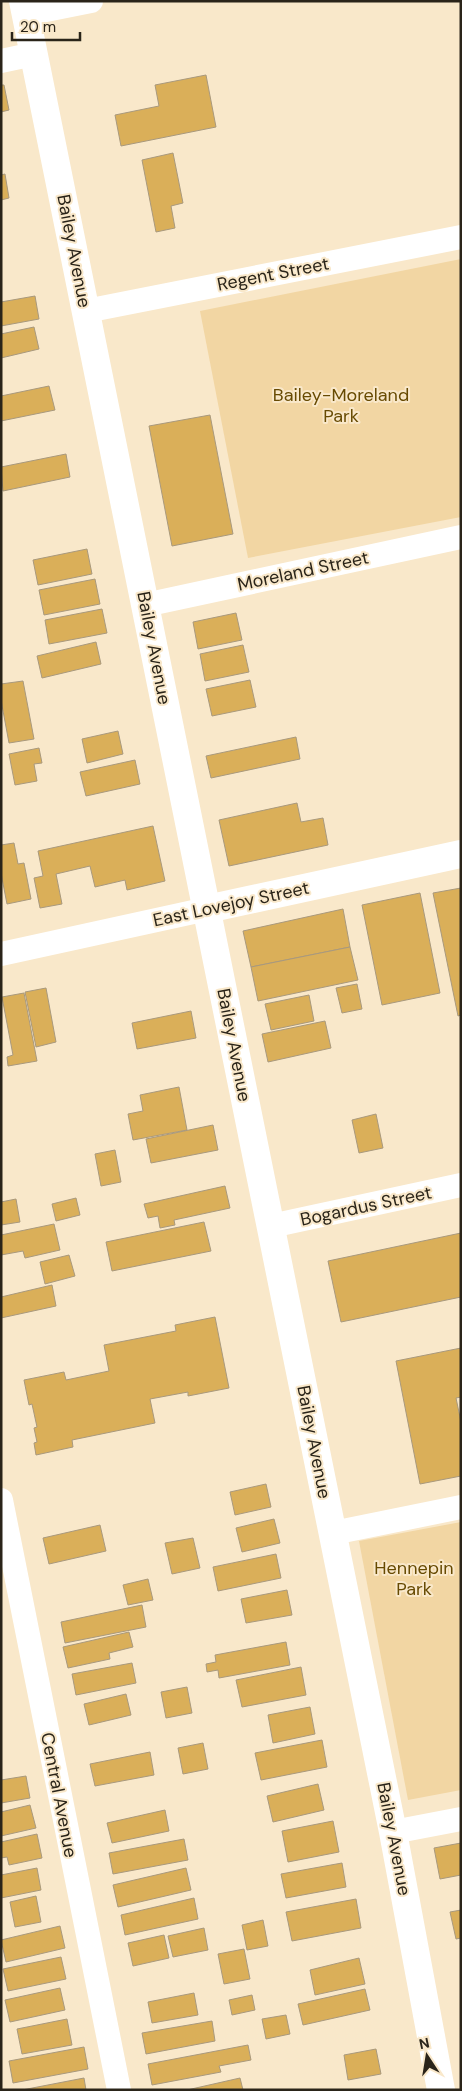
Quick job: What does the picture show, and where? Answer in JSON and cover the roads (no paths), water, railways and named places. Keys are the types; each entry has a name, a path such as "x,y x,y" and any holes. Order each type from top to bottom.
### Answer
{"main road":[{"name":"Bailey Avenue","path":"24,8 393,1832 441,2090"},
{"name":"East Lovejoy Street","path":"207,909 461,854"}],"street":[{"path":"24,8 91,1"},
{"path":"1,61 34,54"},
{"name":"Regent Street","path":"86,311 461,237"},
{"name":"Moreland Street","path":"145,605 461,537"},
{"name":"East Lovejoy Street","path":"1,954 207,909"},
{"name":"Bogardus Street","path":"271,1226 461,1185"},
{"name":"Central Avenue","path":"1,1500 119,2090"},
{"path":"333,1533 461,1507"},
{"path":"393,1832 461,1819"}],"park label":[{"name":"Bailey-Moreland Park","path":"341,405"},
{"name":"Hennepin Park","path":"414,1578"}]}
